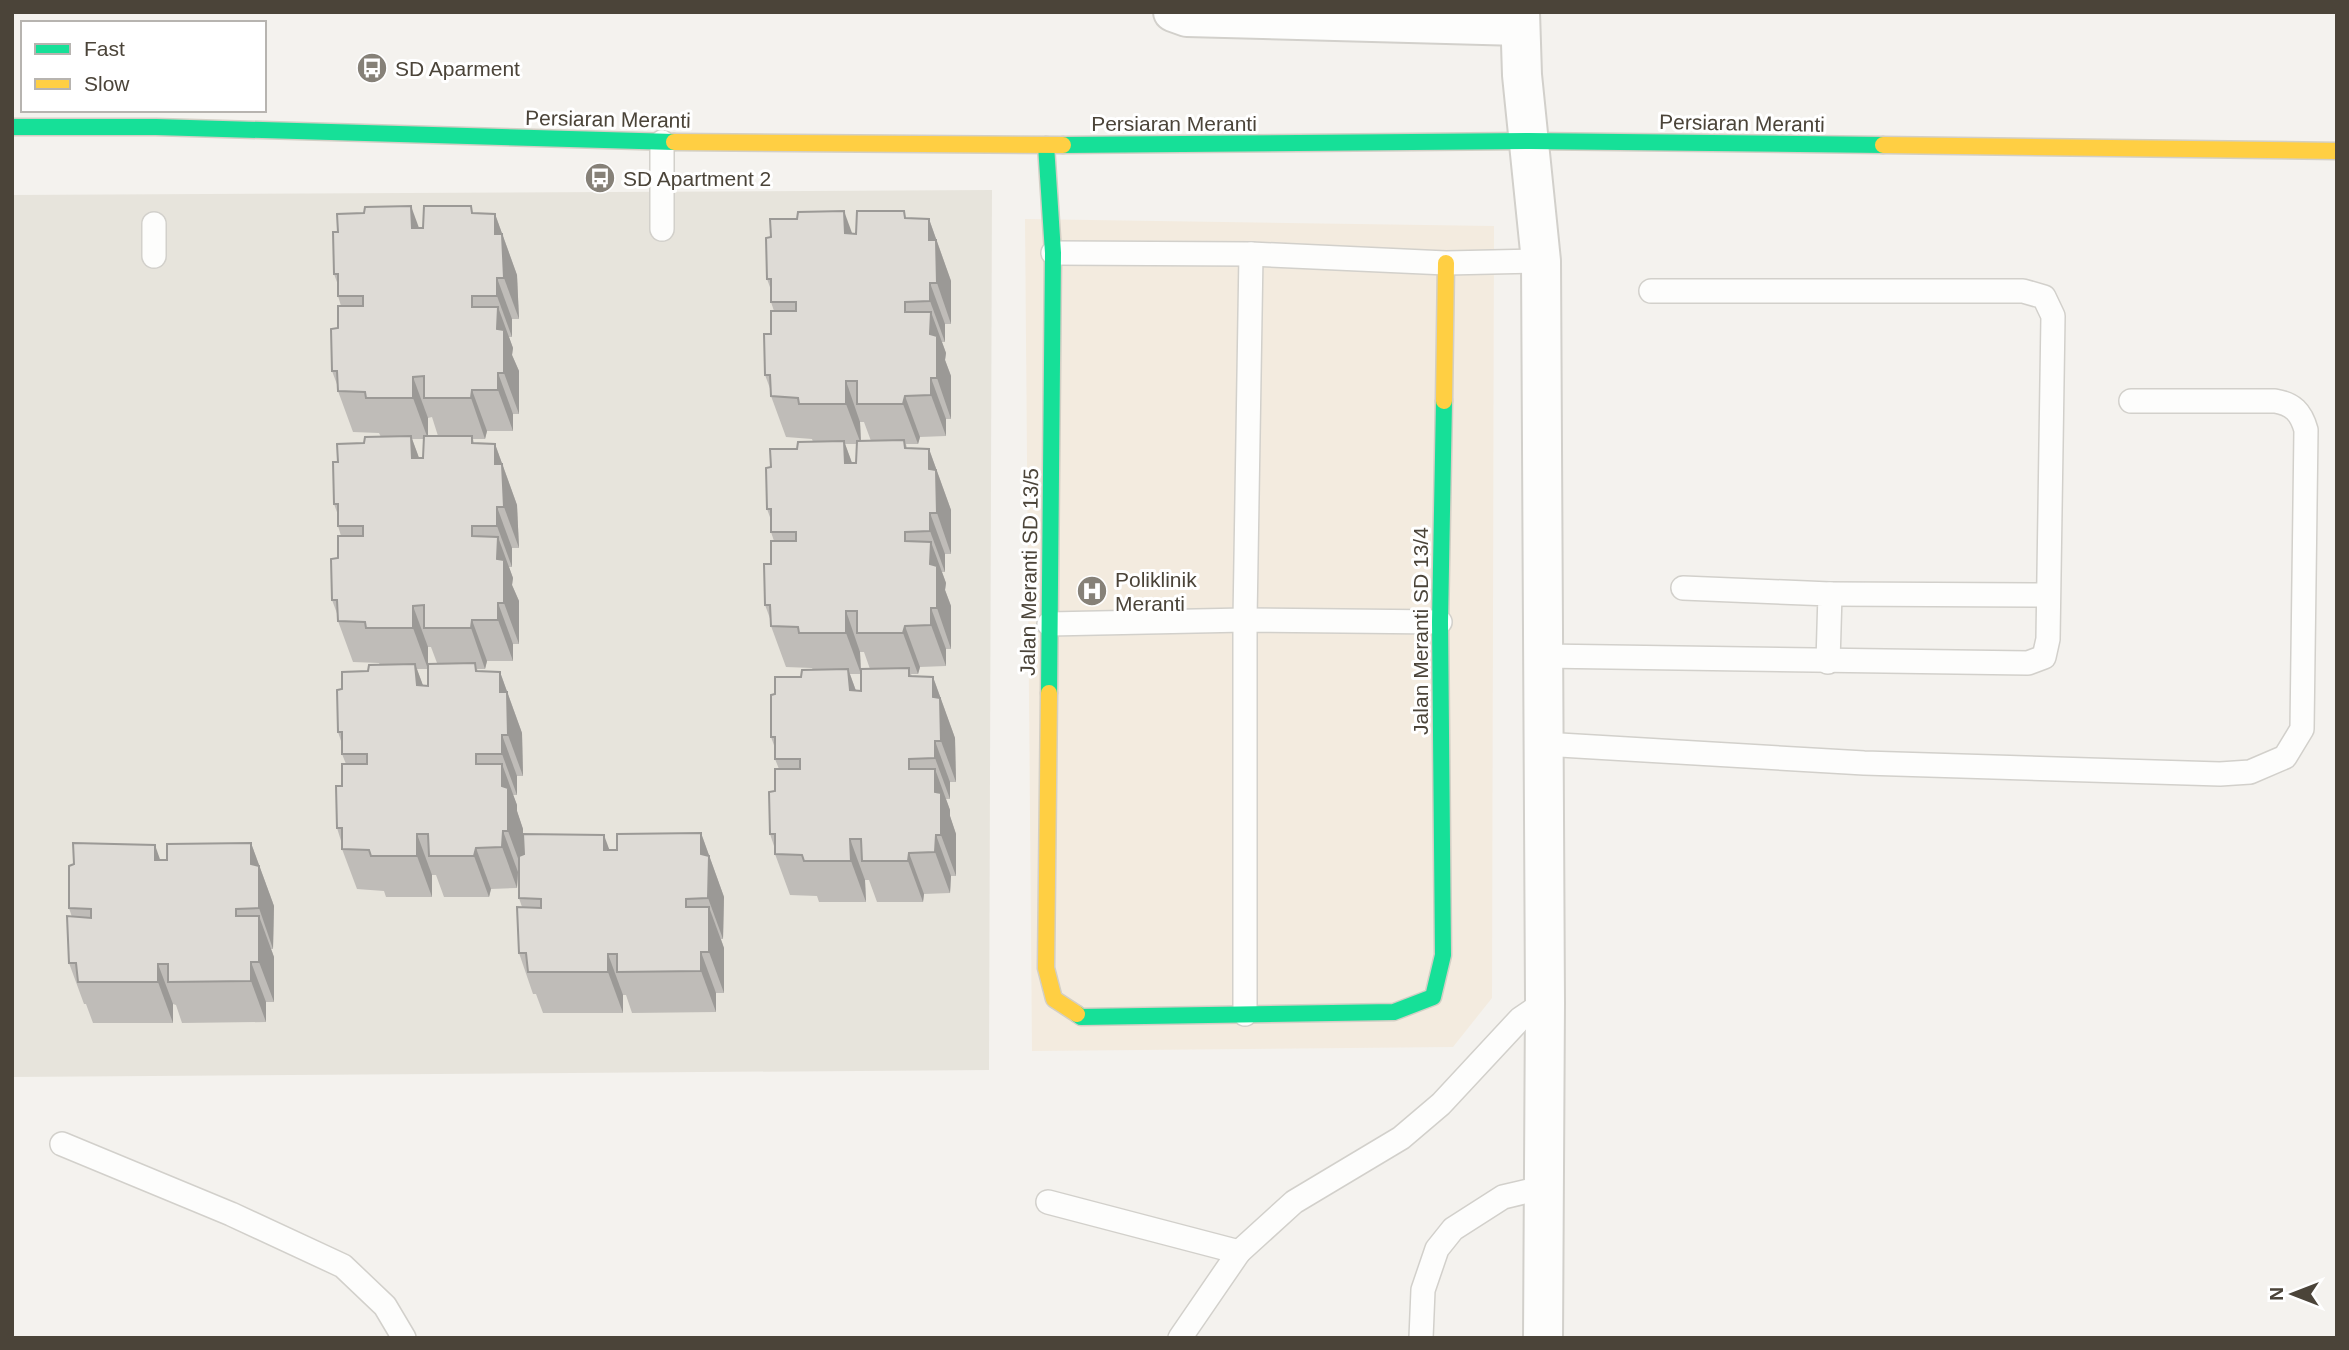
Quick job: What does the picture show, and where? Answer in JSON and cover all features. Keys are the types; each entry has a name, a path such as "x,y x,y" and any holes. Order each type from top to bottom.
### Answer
{"street":[{"path":"1173,12 1188,17 1520,19 1541,261 1545,1002 1543,1338"},
{"name":"Persiaran Meranti","path":"12,127 156,128 662,142 1046,145 1529,141 2337,151"},
{"name":"Jalan Meranti SD 13/5","path":"1046,145 1053,253 1046,968 1054,999 1081,1017 1245,1014"},
{"name":"Jalan Meranti SD 13/4","path":"1245,1014 1394,1012 1433,997 1443,955 1440,622 1446,263"}],"lane":[{"path":"662,142 662,229"},
{"path":"155,223 155,256"},
{"path":"1053,253 1251,254 1446,263 1541,261"},
{"path":"1245,1014 1245,620 1251,254"},
{"path":"1543,656 2028,663 2044,657 2048,639 2053,316 2044,297 2023,291 1651,291"},
{"path":"1543,744 1864,763 2220,774 2250,772 2286,757 2302,729 2306,430 2303,419 2297,409 2287,403 2275,401 2131,401"},
{"path":"1684,587 1830,594 2048,595"},
{"path":"1828,662 1830,594"},
{"path":"1049,624 1245,620 1440,622"},
{"path":"1180,1338 1240,1252 1294,1202 1401,1138 1441,1104 1520,1019 1545,1002"},
{"path":"62,1144 231,1213 343,1266 385,1306 404,1338"},
{"path":"1421,1338 1423,1290 1437,1250 1453,1229 1503,1196 1545,1187"},
{"path":"1048,1202 1240,1252"}],"shaded area":[{"path":"992,190 989,1070 12,1077 12,195"},
{"path":"1025,219 1494,226 1492,998 1453,1047 1032,1051"}],"building":[{"path":"411,206 412,228 423,228 424,206 471,206 472,213 495,214 495,234 502,234 504,278 497,278 497,296 472,296 472,307 498,307 497,329 504,330 504,373 498,373 498,390 472,390 471,398 424,398 424,376 413,377 413,398 366,398 365,392 338,391 337,371 332,371 331,329 338,328 338,306 363,306 363,296 338,296 338,274 334,274 333,232 338,232 337,214 364,213 365,207"},
{"path":"844,211 845,233 856,234 857,211 904,211 905,218 929,219 929,240 936,240 937,283 930,283 930,301 905,302 905,312 931,312 930,334 937,336 937,378 931,378 931,395 905,396 903,404 857,404 857,381 846,381 846,404 799,404 798,398 771,396 770,375 765,375 764,334 771,334 771,311 796,311 796,302 771,302 771,279 767,279 766,238 771,237 770,219 797,219 798,212"},
{"path":"411,436 412,458 423,458 424,436 472,436 472,443 495,444 495,464 502,464 504,507 497,507 497,526 472,526 472,536 498,537 497,559 504,560 504,603 498,603 498,620 472,620 471,628 424,628 424,605 413,606 413,628 366,628 365,622 338,621 337,600 332,600 331,559 338,558 338,536 363,536 363,526 338,526 338,504 334,504 333,462 338,462 337,444 364,443 365,437"},
{"path":"904,440 905,448 929,449 929,469 936,470 937,513 930,513 930,531 905,532 905,541 931,542 930,564 937,566 937,608 931,608 931,625 905,626 903,633 857,633 857,611 846,611 846,633 799,633 798,627 771,626 770,605 765,605 764,564 771,564 771,541 796,541 796,532 771,532 771,509 767,509 766,468 771,467 770,449 797,449 798,442 844,441 845,463 856,463 857,441"},
{"path":"475,663 476,671 500,672 500,692 507,692 508,735 502,735 502,754 476,754 476,764 502,764 502,786 508,788 508,831 503,831 502,847 476,848 474,856 429,856 428,834 417,834 417,856 371,856 369,850 342,849 342,828 337,828 336,786 342,786 342,764 367,764 367,754 342,754 342,732 338,732 337,690 342,689 342,672 368,671 369,665 415,664 417,685 428,686 428,664"},
{"path":"909,668 909,676 933,677 933,697 940,698 941,741 935,741 935,758 909,759 909,769 935,769 935,792 941,793 941,835 936,835 935,852 909,853 908,861 862,861 861,839 850,839 851,861 804,861 802,855 775,854 775,834 770,834 769,792 775,791 775,769 800,769 800,759 775,759 775,737 771,737 771,695 775,694 775,677 801,677 802,670 848,669 850,690 861,691 861,669"},
{"path":"701,833 701,854 709,856 708,898 686,899 686,907 709,907 709,952 701,952 701,971 617,972 617,954 608,954 608,972 528,972 526,953 519,953 517,907 541,908 541,899 519,898 519,856 524,854 523,834 604,835 604,850 617,850 617,834"},
{"path":"73,843 155,845 155,860 167,860 167,844 251,843 251,864 259,866 259,908 236,909 236,916 259,916 259,962 251,962 251,981 168,982 168,964 158,964 158,982 78,982 76,963 69,963 67,916 91,918 91,909 69,908 69,866 74,864"}],"traffic: fast":[{"path":"12,127 156,127 674,142"},
{"path":"1063,145 1529,141 1883,145"},
{"path":"1046,145 1053,253 1049,693"},
{"path":"1077,1014 1081,1017 1394,1012 1433,997 1443,955 1440,622 1444,401"}],"traffic: slow":[{"path":"674,142 1063,145"},
{"path":"1883,145 2337,151"},
{"path":"1444,401 1446,263"},
{"path":"1049,693 1046,968 1054,999 1077,1014"}],"place":[{"name":"SD Aparment","path":"372,68"},
{"name":"SD Apartment 2","path":"600,178"},
{"name":"Poliklinik Meranti","path":"1092,591"}]}
